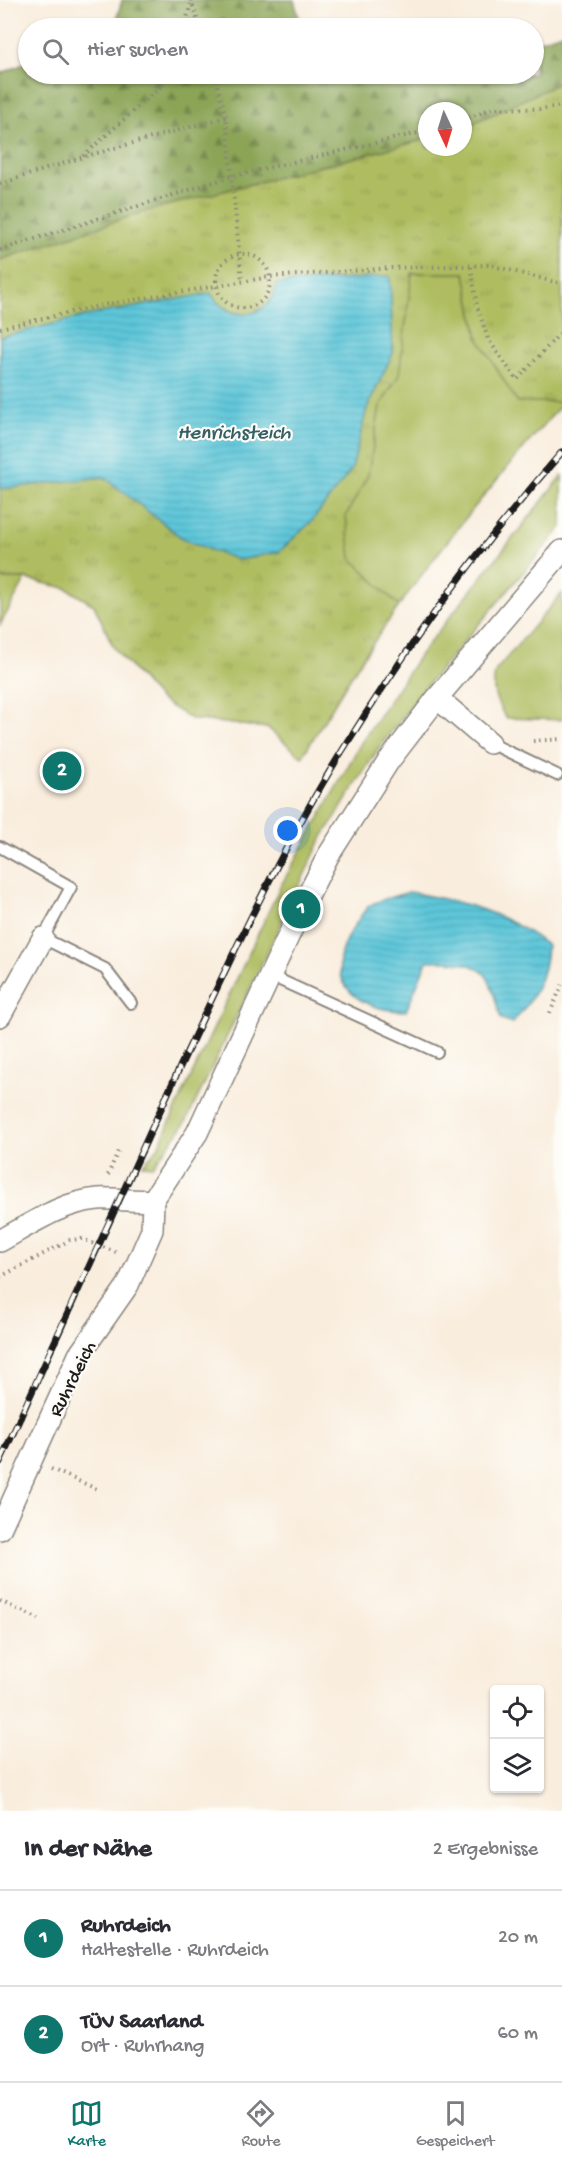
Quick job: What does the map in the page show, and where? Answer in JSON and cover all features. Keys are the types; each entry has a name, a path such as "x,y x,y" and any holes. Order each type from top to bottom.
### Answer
{"street":[{"path":"0,1241 60,1208 81,1201 153,1200 196,1133 301,909 345,828 388,762 437,698 562,551"},
{"path":"437,698 490,743"},
{"path":"0,1016 43,938"},
{"name":"Ruhrdeich","path":"0,1529 79,1355 116,1305 142,1253 152,1230 153,1200"}],"lane":[{"path":"490,743 557,775"},
{"path":"0,847 71,887 43,938 105,969 131,1003"},
{"path":"269,975 436,1052"}],"path":[{"path":"187,18 191,2"},
{"path":"191,2 197,18"},
{"path":"83,157 163,84"},
{"path":"217,84 226,117 242,281"},
{"path":"472,116 493,108 539,109 562,106"},
{"path":"0,184 83,157 226,117"},
{"path":"0,250 233,176 418,132"},
{"path":"240,254 256,257 263,262 270,277 267,294 255,306 247,308 230,305 219,292 216,284 220,268 232,257 240,254"},
{"path":"0,328 104,305 216,284 270,277 391,268 490,265 562,284"},
{"path":"471,267 477,306 488,339 517,380 562,331"},
{"path":"550,1013 562,985"},
{"path":"0,1277 70,1240 82,1239 117,1252 142,1253"},
{"path":"67,1475 97,1489"},
{"path":"0,1601 39,1619"}],"green space":[{"path":"122,0 294,0 299,18 117,18"},
{"path":"562,33 562,82 472,124 472,102 418,102 418,141 147,211 0,260 0,74 18,66 18,84 544,84 544,39"},
{"path":"562,82 562,402 517,402 478,338 465,273 412,273 399,375 380,406 368,475 346,516 351,558 399,606 361,660 302,757 268,728 191,719 159,699 114,648 94,605 66,588 26,579 0,579 0,260 147,211 418,141 418,156 472,156 472,124"},
{"path":"412,273 465,273 478,338 562,364 562,404 456,530 390,618 359,663 302,757 268,728 191,719 159,699 114,648 94,605 66,588 26,579 0,489"},
{"path":"562,476 562,527 428,684 378,749 321,840 186,1122 153,1166 142,1165 157,1149 279,889 361,743 421,653"},
{"path":"0,579 26,579 0,625"},
{"path":"562,593 562,720 506,718 495,695 496,670"}],"water":[{"name":"Henrichsteich","path":"390,276 393,353 367,408 352,469 312,521 279,552 239,560 182,538 104,477 0,489 0,337 85,316 211,293 218,303 228,310 248,314 267,305 277,284"},
{"path":"409,892 482,909 531,933 547,945 544,968 537,988 512,1023 501,1019 488,979 477,968 469,965 427,961 406,1011 369,1004 356,997 346,986 341,974 340,959 345,943 362,915 373,904"}],"railway":[{"path":"0,1462 198,1028 298,826 344,748 420,633 503,522 562,452"}],"place":[{"name":"TÜV Saarland","path":"62,771"},
{"name":"Ruhrdeich","path":"301,909"}]}
